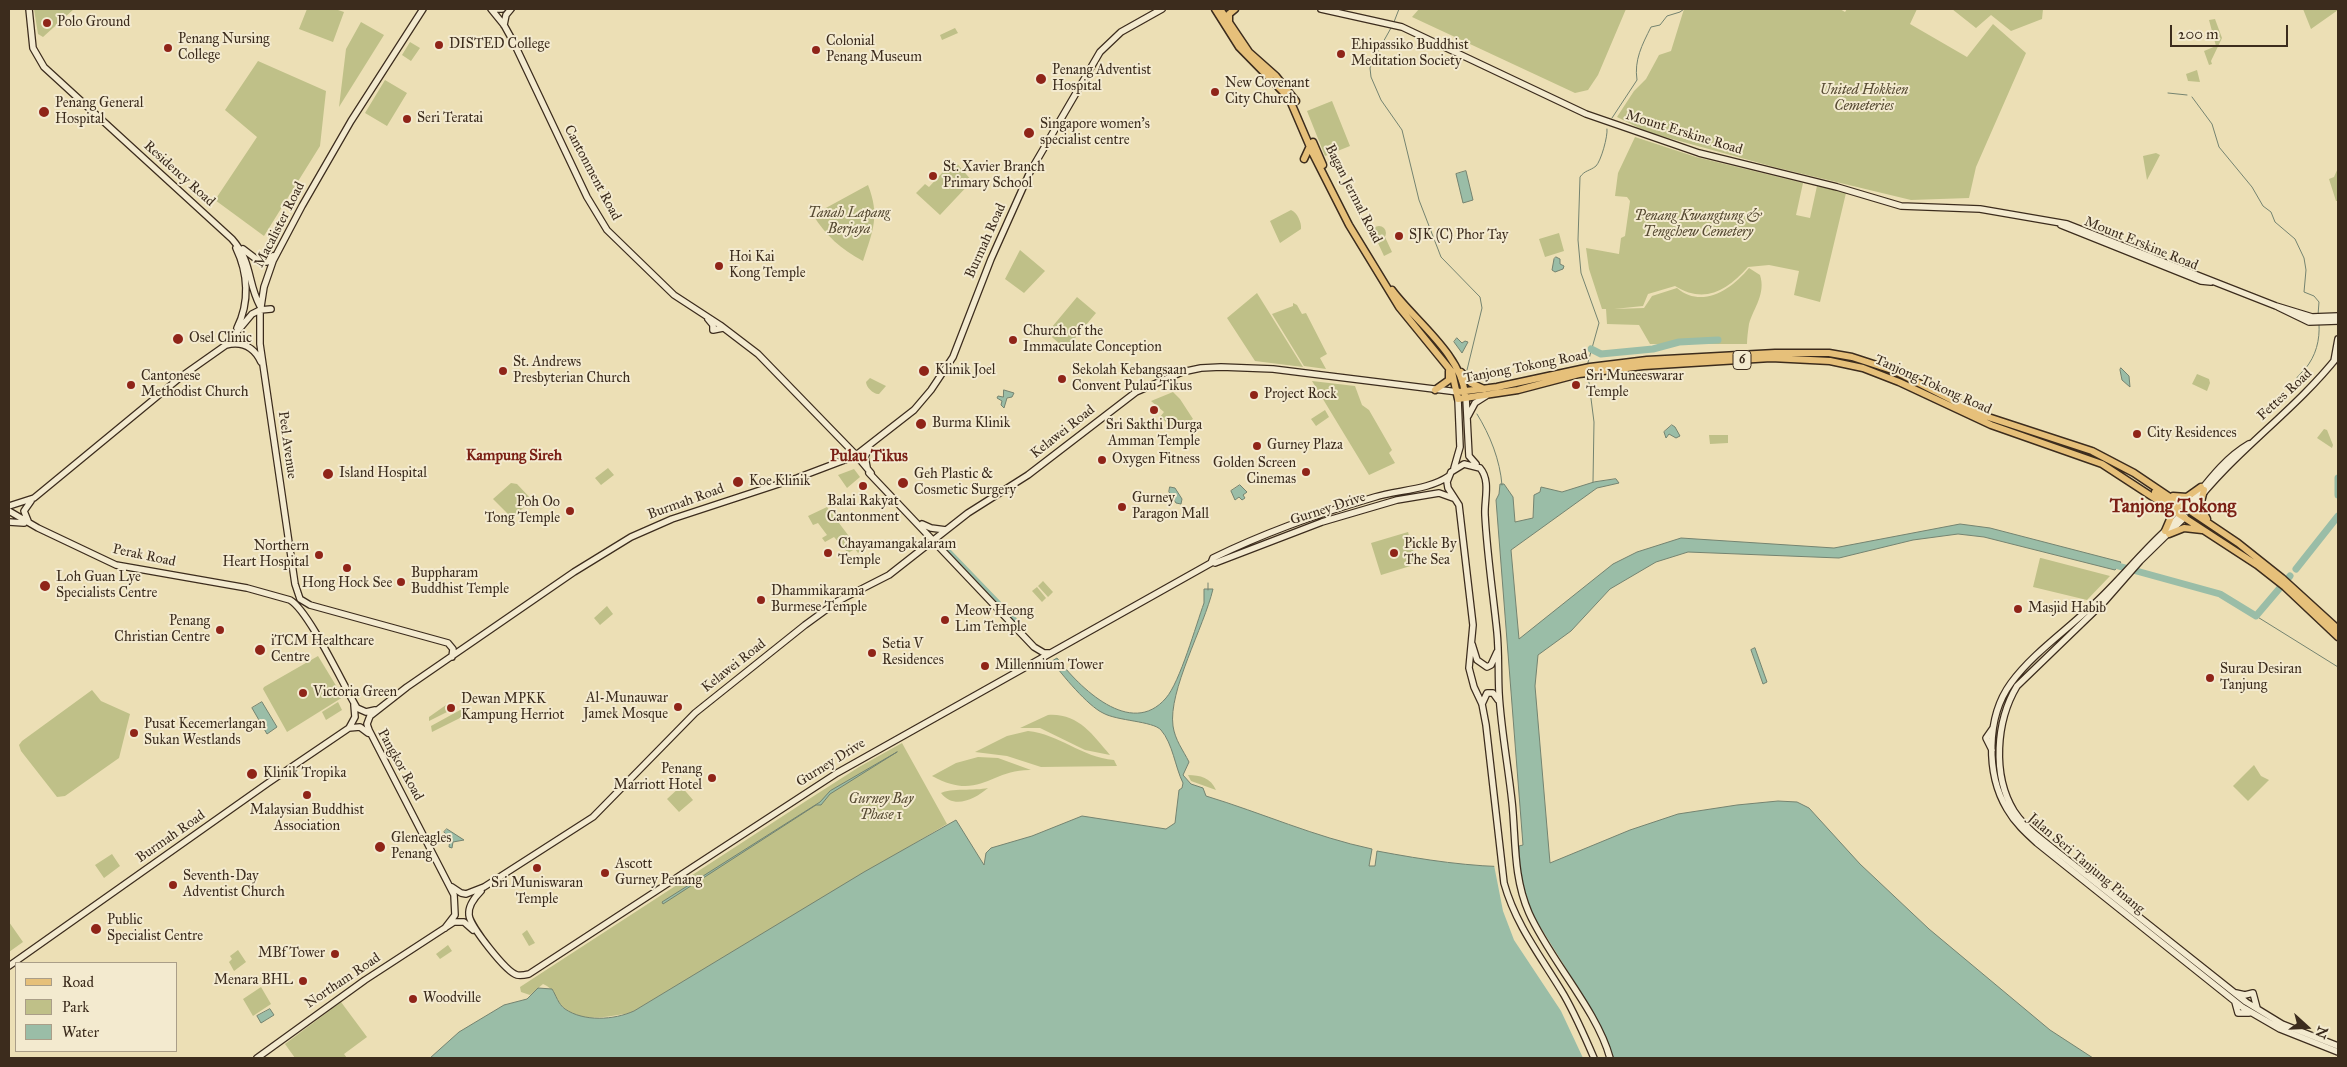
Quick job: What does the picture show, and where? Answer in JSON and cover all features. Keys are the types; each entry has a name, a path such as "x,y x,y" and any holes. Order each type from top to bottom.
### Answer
{"main road":[{"name":"Residency Road","path":"28,9 33,48 44,67 232,239"},
{"name":"Macalister Road","path":"260,308 264,289 278,250 351,121 423,9"},
{"name":"Cantonment Road","path":"492,9 504,25 601,222 614,238 667,289 723,328 768,363 1034,647 1044,653 1050,653"},
{"path":"496,9 502,9"},
{"path":"504,25 506,15 511,9"},
{"name":"Burmah Road","path":"377,709 574,572 635,534 672,519 856,455 914,410 945,370 956,349 991,260 1032,168 1100,52 1121,32 1162,9"},
{"name":"Bagan Jermal Road","path":"1215,9 1239,47 1289,98 1347,221 1374,269 1412,322 1451,366 1458,395"},
{"name":"Bagan Jermal Road","path":"1220,9 1249,52 1290,92 1328,177 1352,223 1392,290 1426,328 1451,366 1465,395"},
{"path":"1229,23 1229,14 1235,9"},
{"name":"Mount Erskine Road","path":"1321,9 1393,24 1586,114 1699,153 1837,187 1901,206 1980,209 2057,223 2090,232 2172,264 2276,306 2294,316 2338,322"},
{"path":"1304,159 1310,146"},
{"name":"Mount Erskine Road","path":"2057,223 2117,249 2191,277 2216,283"},
{"path":"2077,232 2087,234 2090,232 2092,236 2112,244 2117,249"},
{"path":"232,239 260,262 267,262 278,250"},
{"path":"232,239 247,261 255,296 260,308"},
{"path":"232,239 244,264 246,287 244,311 232,339"},
{"path":"2155,263 2172,264 2174,268 2191,277"},
{"path":"264,289 266,304 271,309"},
{"path":"50,534 26,520 24,511 34,498 182,376 226,345 247,319 260,308 271,309"},
{"name":"Peel Avenue","path":"260,308 259,325 263,364 295,584 300,599 310,605"},
{"path":"259,325 262,317 271,309"},
{"path":"1412,311 1410,315 1412,322"},
{"name":"Mount Erskine Road","path":"2319,320 2338,316"},
{"name":"Cantonment Road","path":"708,319 713,330 723,328"},
{"path":"1426,328 1427,340"},
{"name":"Fettes Road","path":"2185,512 2203,489 2249,444 2306,393 2336,358 2338,339"},
{"path":"226,345 237,343 250,348 257,354 263,364"},
{"name":"Tanjong Tokong Road","path":"1485,393 1580,372 1647,360 1775,353 1829,353 1852,357 1895,371 1982,415 2092,451 2169,495 2205,530 2280,580"},
{"name":"Tanjong Tokong Road","path":"1590,370 1756,359 1839,362 1862,368 1896,380 1991,425 2095,461 2164,503 2211,523 2338,629"},
{"path":"1435,390 1449,380 1451,366"},
{"path":"1451,366 1485,393 1475,403 1467,420"},
{"name":"Kelawei Road","path":"482,938 468,913 475,898 484,888 593,817 695,713 824,610 889,575 981,504 1028,475 1127,398 1167,377 1201,368 1257,368 1435,390 1458,395"},
{"name":"Tanjong Tokong Road","path":"1458,395 1485,393 1552,380 1580,372"},
{"path":"1458,395 1460,447 1454,468 1449,476 1448,488 1459,505 1473,625 1469,668 1474,687 1482,704 1504,883 1509,900 1529,942 1577,1020 1594,1058"},
{"path":"1465,395 1469,456 1480,468 1487,481 1485,494 1486,532 1497,634 1500,709 1512,803 1513,838 1519,883 1528,911 1541,937 1587,1011 1610,1058"},
{"path":"869,471 865,457 870,445"},
{"name":"Cantonment Road","path":"848,458 856,460 869,471"},
{"path":"1454,468 1470,464 1480,468"},
{"name":"Tanjong Tokong Road","path":"2116,464 2185,512"},
{"name":"Gurney Drive","path":"1212,562 1213,558 1244,543 1337,509 1388,493 1437,482 1449,476"},
{"path":"2169,495 2186,497 2203,489"},
{"path":"2203,489 2200,503 2201,510 2211,523"},
{"name":"Gurney Drive","path":"482,938 510,971 520,976 529,974 830,778 1212,562 1215,563 1246,550 1343,516 1397,500 1439,493 1454,499"},
{"path":"9,506 34,498"},
{"path":"2164,503 2171,517 2167,532 2184,528 2205,530"},
{"name":"Perak Road","path":"9,511 33,526 123,567 247,588 283,597"},
{"name":"Jalan Seri Tanjung Pinang","path":"2185,512 2124,576 2083,624 2020,682 2012,694 2002,725 2000,766 2003,785 2014,811 2041,840 2234,992 2257,1013 2337,1050"},
{"path":"916,520 931,528 946,530"},
{"path":"9,522 17,521 33,526"},
{"path":"1244,543 1246,550"},
{"name":"Jalan Seri Tanjung Pinang","path":"2124,576 2013,680 2002,700 1994,726 1993,756 1995,777 2002,800 2012,817 2025,832 2234,1001 2238,1013 2257,1013"},
{"path":"283,597 292,594 295,584"},
{"name":"Tanjong Tokong Road","path":"2287,586 2338,637"},
{"path":"283,597 296,604 352,699 362,711 369,712 377,709"},
{"path":"307,620 304,609 310,605 448,643 453,649 452,657"},
{"path":"1472,642 1477,660 1487,667 1491,665 1497,652 1497,634"},
{"path":"1027,666 1036,656 1034,647"},
{"path":"1482,704 1484,695 1490,692 1496,696 1500,709"},
{"path":"349,728 356,713 352,699"},
{"path":"373,738 367,724 377,709"},
{"name":"Burmah Road","path":"9,966 349,728"},
{"name":"Pangkor Road","path":"349,728 363,728 373,738 450,884 456,911 453,919 445,928"},
{"name":"Kelawei Road","path":"450,884 456,891 464,894 484,888"},
{"path":"445,928 454,922 464,922 482,938"},
{"name":"Northam Road","path":"257,1058 350,990 445,928"},
{"path":"2234,992 2245,995 2253,993 2257,1013"}],"green space":[{"name":"Polo Ground","path":"34,9 74,9 43,37 38,34"},
{"path":"307,9 335,9 344,12 333,42 299,29"},
{"path":"1419,9 1626,9 1598,75 1588,90 1575,93 1412,17"},
{"name":"United Hokkien Cemeteries","path":"1684,9 1840,9 1845,12 1847,9 1917,9 1910,24 1967,57 1993,24 2026,53 1976,167 1969,198 1911,200 1774,167 1647,132 1617,117 1634,91 1646,79 1659,55 1671,51"},
{"path":"1952,9 2043,9 2042,19 2011,31 1991,15 1976,28"},
{"path":"2303,9 2338,9 2338,10 2311,29"},
{"path":"2215,19 2222,38 2211,61 2212,64 2209,65 2204,51 2216,46 2209,20"},
{"path":"361,22 384,35 339,107 346,49"},
{"path":"955,28 958,33 942,40 940,35"},
{"path":"410,42 420,48 411,61 402,55"},
{"path":"258,61 326,91 320,146 264,236 215,200 257,137 225,110"},
{"path":"2197,70 2200,82 2188,81 2186,74"},
{"path":"385,80 407,93 387,126 365,113"},
{"path":"1332,101 1350,146 1325,156 1307,111"},
{"name":"Penang Kwangtung & Tengchew Cemetery","path":"1635,137 1696,157 1803,183 1796,215 1810,218 1817,186 1846,193 1820,302 1794,295 1799,271 1769,265 1748,267 1732,283 1714,292 1696,294 1675,286 1648,294 1643,306 1614,309 1644,308 1652,296 1677,288 1696,297 1716,294 1734,283 1749,268 1760,275 1762,288 1749,324 1747,344 1650,344 1639,325 1607,324 1606,309 1602,309 1589,269 1586,248 1619,254 1621,238 1625,236 1630,201 1627,197 1615,196 1618,173"},
{"path":"2156,153 2160,155 2147,180 2143,156"},
{"path":"954,160 972,181 940,215 916,193 925,184 929,187"},
{"path":"2338,168 2338,201 2336,201 2329,179 2334,177"},
{"name":"Tanah Lapang Berjaya","path":"868,185 874,206 874,223 863,261 835,241 813,215"},
{"path":"1291,210 1299,218 1301,229 1280,243 1270,221"},
{"path":"1379,226 1384,228 1386,233 1384,238 1379,240 1374,238 1372,233 1374,228"},
{"path":"1559,233 1564,251 1545,257 1539,239"},
{"path":"1385,237 1392,252 1384,256 1377,241"},
{"path":"1020,250 1045,271 1024,293 1005,279"},
{"path":"1257,293 1303,367 1255,361 1227,318"},
{"path":"1077,297 1096,313 1066,349 1047,333"},
{"path":"1293,303 1297,305 1302,314 1306,313 1327,354 1320,358 1326,369 1304,366 1272,314 1293,306"},
{"path":"2197,374 2209,379 2210,383 2207,391 2192,384"},
{"path":"870,378 886,386 879,394 873,392 867,386 866,382"},
{"path":"1312,381 1355,386 1362,405 1369,410 1392,450 1389,453 1395,463 1369,475"},
{"path":"1173,392 1193,419 1176,430 1160,417 1164,412 1151,401"},
{"path":"1325,410 1329,417 1316,426 1311,419"},
{"path":"2324,429 2327,430 2333,445 2332,448 2317,438"},
{"path":"1709,435 1728,435 1728,443 1710,444"},
{"path":"608,468 614,475 601,485 595,478"},
{"path":"854,469 860,477 847,488 838,475"},
{"path":"511,483 517,484 532,500 512,518 493,499"},
{"path":"827,507 860,551 858,553 855,549 848,553 834,537 825,542 822,538 827,535 818,523 813,525 808,516"},
{"name":"Pickle By The Sea","path":"1408,532 1417,564 1381,575 1371,543"},
{"path":"2040,558 2110,576 2087,600 2033,587"},
{"path":"1043,581 1053,592 1048,597 1038,586"},
{"path":"1037,587 1046,598 1042,602 1032,591"},
{"path":"607,606 613,614 600,625 594,618"},
{"name":"Victoria Green","path":"318,656 343,697 287,732 263,689"},
{"path":"92,690 101,701 130,714 119,758 65,796 57,797 21,751 19,745"},
{"path":"338,702 342,710 326,720 322,712"},
{"path":"446,705 449,711 429,721 429,717"},
{"path":"462,709 468,714 432,732 431,726"},
{"path":"1048,715 1068,717 1084,726 1110,755 1085,750 1040,728 1020,728"},
{"path":"1028,731 1050,736 1091,755 1114,760 1117,766 1041,767 1007,756 975,752 1007,736"},
{"name":"Gurney Bay Phase 1","path":"902,743 947,824 631,1013 596,1018 578,1016 563,1007 552,991 543,984 530,995 521,992 520,987 859,767"},
{"path":"978,757 998,758 1031,770 1017,771 974,785 962,786 948,783 932,776 956,763"},
{"path":"2254,765 2261,776 2269,780 2248,801 2233,786"},
{"path":"1188,775 1205,778 1216,790 1191,781"},
{"path":"681,786 693,800 679,812 667,799"},
{"path":"988,788 971,799 958,802 946,798 941,793 945,791"},
{"path":"112,854 120,866 104,878 95,865"},
{"path":"9,922 23,942 9,952"},
{"path":"527,930 535,943 529,946 522,934"},
{"path":"448,945 452,951 440,959 436,954"},
{"path":"238,950 246,962 234,971 229,962 232,959 230,956"},
{"path":"261,987 271,1004 253,1016 243,999"},
{"path":"341,1002 367,1037 344,1054 347,1058 295,1058 285,1044"}],"water":[{"path":"1466,171 1473,200 1463,203 1456,174"},
{"path":"1556,257 1560,259 1560,264 1564,266 1563,269 1555,272 1552,270"},
{"path":"1457,338 1462,343 1468,342 1462,353 1454,342"},
{"path":"2121,368 2129,376 2130,387 2122,380"},
{"path":"1004,390 1014,393 1012,397 1007,398 1004,408 1001,405 1002,401 997,398 998,396 1003,397"},
{"path":"1672,425 1680,436 1676,438 1669,434 1666,438 1664,432"},
{"path":"1616,479 1619,483 1597,488 1511,550 1519,639 1613,564 1637,552 1681,538 1834,548 1960,524 1990,528 2121,562 2115,570 1984,537 1958,534 1913,540 1839,558 1688,552 1656,562 1610,589 1571,631 1538,655 1535,686 1550,863 1630,830 1678,814 1737,805 1778,801 1797,802 1809,808 1860,864 1929,929 2050,1030 2093,1058 430,1058 459,1032 504,1005 527,999 538,988 552,989 565,1009 581,1016 608,1018 634,1011 864,872 956,820 984,865 986,853 991,848 1032,836 1082,816 1166,829 1175,823 1179,790 1182,788 1183,783 1171,749 1161,730 1151,725 1103,713 1090,704 1076,690 1052,661 1057,658 1078,682 1107,704 1122,711 1137,713 1152,709 1166,698 1177,680 1204,603 1204,589 1213,589 1181,677 1173,712 1173,726 1176,736 1189,762 1183,775 1191,784 1203,788 1206,796 1309,831 1372,849 1369,866 1375,866 1377,851 1483,866 1519,867 1519,846 1523,845 1496,500 1500,484 1504,484 1513,497 1515,522 1533,518 1534,495 1540,492 1541,487 1562,492 1594,482"},
{"path":"1240,485 1247,492 1243,495 1245,498 1242,500 1239,497 1235,500 1231,491"},
{"path":"1170,487 1175,488 1182,499 1181,504 1176,503 1169,492"},
{"path":"1755,648 1767,682 1763,684 1751,650"},
{"path":"262,702 277,727 267,734 252,708"},
{"path":"897,752 830,794 821,805 816,805 663,904 662,902 820,802 830,791"},
{"path":"447,829 464,840 453,842 452,848 449,847 450,839 444,832"},
{"path":"270,1009 274,1015 261,1023 257,1016"}],"pier":[{"path":"1494,865 1517,865 1531,912 1592,1010 1613,1058 1583,1058 1561,1011 1514,940 1503,911"}],"waterway":[{"path":"1394,22 1399,9"},
{"path":"1612,118 1637,80 1638,59 1651,27 1660,25 1667,16 1684,9"},
{"path":"1391,28 1373,60 1370,68 1371,77 1381,100 1402,130 1419,200 1441,257 1480,297 1482,308 1467,370"},
{"path":"2168,93 2187,95"},
{"path":"2192,97 2212,124 2219,147 2252,187 2263,206 2271,212 2275,222 2295,239 2304,258 2306,270 2304,292 2314,296 2319,302 2318,315"},
{"path":"1587,366 1599,323 1581,273 1578,240 1580,177 1598,163 1604,148 1607,129"},
{"path":"2293,389 2297,378 2309,364 2315,353 2319,336 2319,324"},
{"path":"1591,349 1601,354 1653,349 1679,342 1718,340"},
{"path":"1588,375 1594,422 1593,482"},
{"path":"1477,414 1494,448 1502,485"},
{"path":"2338,478 2338,495"},
{"path":"2296,569 2338,516"},
{"path":"944,546 1024,629"},
{"path":"2111,564 2220,594 2256,616 2290,576"},
{"path":"1208,583 1208,590"},
{"path":"2256,616 2338,667"}],"place":[{"name":"Polo Ground","path":"47,23"},
{"name":"DISTED College","path":"439,45"},
{"name":"Penang Nursing College","path":"168,48"},
{"name":"Colonial Penang Museum","path":"816,50"},
{"name":"Ehipassiko Buddhist Meditation Society","path":"1341,54"},
{"name":"Penang Adventist Hospital","path":"1041,79"},
{"name":"New Covenant City Church","path":"1215,92"},
{"name":"Penang General Hospital","path":"44,112"},
{"name":"Seri Teratai","path":"407,119"},
{"name":"Singapore women's specialist centre","path":"1029,133"},
{"name":"St. Xavier Branch Primary School","path":"933,176"},
{"name":"SJK (C) Phor Tay","path":"1399,236"},
{"name":"Hoi Kai Kong Temple","path":"719,266"},
{"name":"Osel Clinic","path":"178,339"},
{"name":"Church of the Immaculate Conception","path":"1013,340"},
{"name":"St. Andrews Presbyterian Church","path":"503,371"},
{"name":"Klinik Joel","path":"924,371"},
{"name":"Sekolah Kebangsaan Convent Pulau Tikus","path":"1062,379"},
{"name":"Cantonese Methodist Church","path":"131,385"},
{"name":"Sri Muneeswarar Temple","path":"1576,385"},
{"name":"Project Rock","path":"1254,395"},
{"name":"Sri Sakthi Durga Amman Temple","path":"1154,410"},
{"name":"Burma Klinik","path":"921,424"},
{"name":"City Residences","path":"2137,434"},
{"name":"Gurney Plaza","path":"1257,446"},
{"name":"Oxygen Fitness","path":"1102,460"},
{"name":"Golden Screen Cinemas","path":"1306,472"},
{"name":"Island Hospital","path":"328,474"},
{"name":"Koe Klinik","path":"738,482"},
{"name":"Geh Plastic & Cosmetic Surgery","path":"903,483"},
{"name":"Balai Rakyat Cantonment","path":"863,486"},
{"name":"Gurney Paragon Mall","path":"1122,507"},
{"name":"Poh Oo Tong Temple","path":"570,511"},
{"name":"Chayamangakalaram Temple","path":"828,553"},
{"name":"Pickle By The Sea","path":"1394,553"},
{"name":"Northern Heart Hospital","path":"319,555"},
{"name":"Hong Hock See","path":"347,568"},
{"name":"Buppharam Buddhist Temple","path":"401,582"},
{"name":"Loh Guan Lye Specialists Centre","path":"45,586"},
{"name":"Dhammikarama Burmese Temple","path":"761,600"},
{"name":"Masjid Habib","path":"2018,609"},
{"name":"Meow Heong Lim Temple","path":"945,620"},
{"name":"Penang Christian Centre","path":"220,630"},
{"name":"iTCM Healthcare Centre","path":"260,650"},
{"name":"Setia V Residences","path":"872,653"},
{"name":"Millennium Tower","path":"985,666"},
{"name":"Surau Desiran Tanjung","path":"2210,678"},
{"name":"Victoria Green","path":"303,693"},
{"name":"Al-Munauwar Jamek Mosque","path":"678,707"},
{"name":"Dewan MPKK Kampung Herriot","path":"451,708"},
{"name":"Pusat Kecemerlangan Sukan Westlands","path":"134,733"},
{"name":"Klinik Tropika","path":"252,774"},
{"name":"Penang Marriott Hotel","path":"712,778"},
{"name":"Malaysian Buddhist Association","path":"307,795"},
{"name":"Gleneagles Penang","path":"380,847"},
{"name":"Sri Muniswaran Temple","path":"537,868"},
{"name":"Ascott Gurney Penang","path":"605,873"},
{"name":"Seventh-Day Adventist Church","path":"173,885"},
{"name":"Public Specialist Centre","path":"96,929"},
{"name":"MBf Tower","path":"335,954"},
{"name":"Menara BHL","path":"303,981"},
{"name":"Woodville","path":"413,999"}],"district":[{"name":"Kampung Sireh","path":"514,456"},
{"name":"Pulau Tikus","path":"869,457"},
{"name":"Tanjong Tokong","path":"2173,507"}]}
